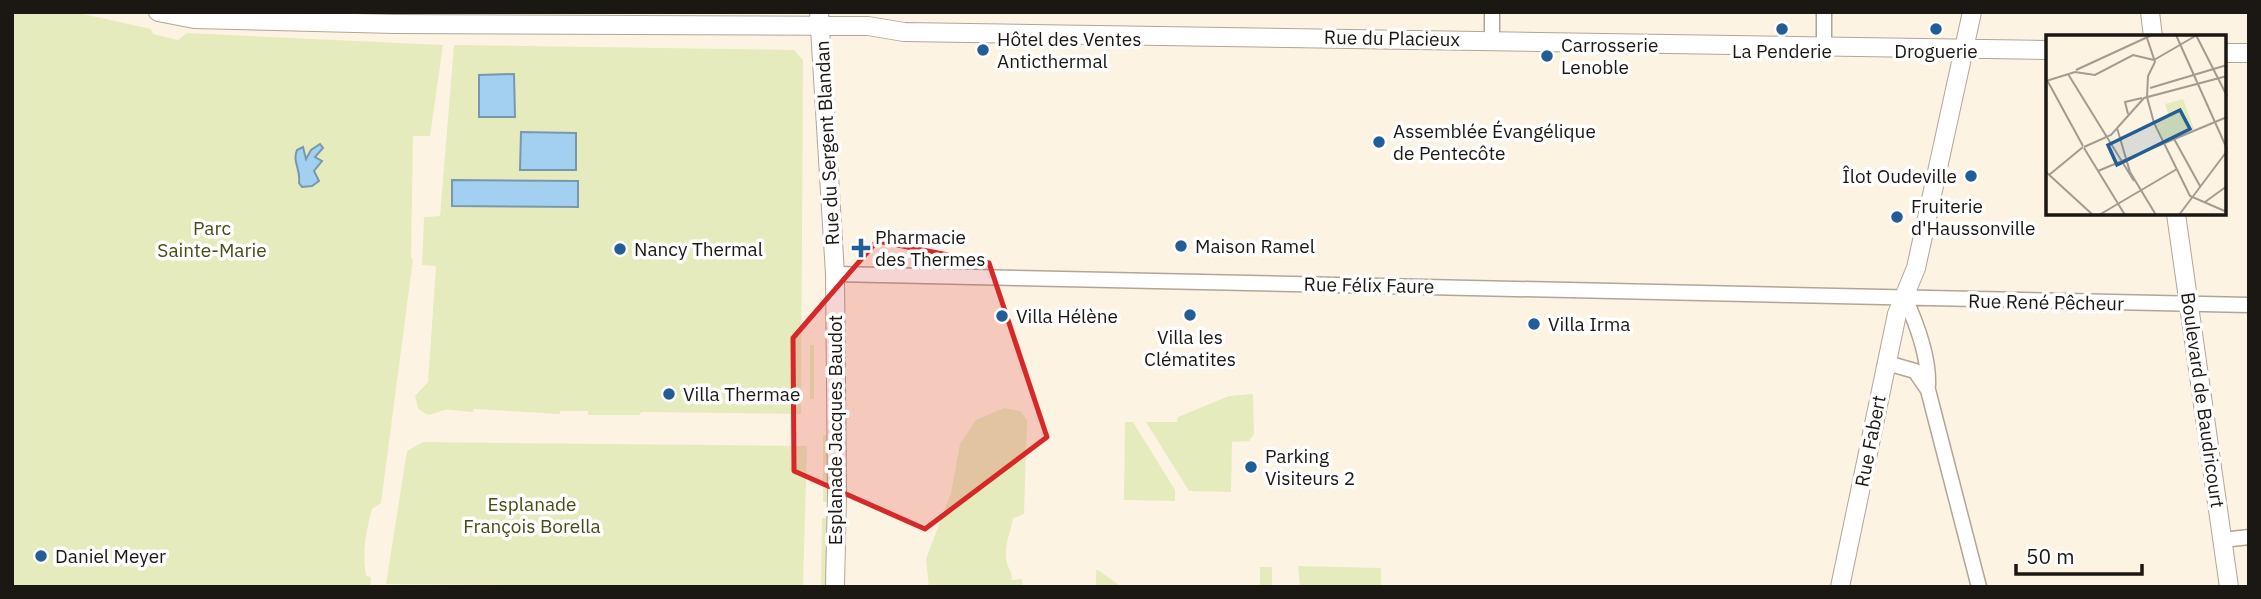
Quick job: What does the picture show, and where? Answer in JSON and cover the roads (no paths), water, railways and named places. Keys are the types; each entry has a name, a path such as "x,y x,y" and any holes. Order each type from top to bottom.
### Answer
{"street":[{"name":"Rue du Placieux","path":"159,12 209,20 820,19 904,32 1492,39 2046,50"},
{"path":"1492,12 1492,39"},
{"path":"1824,12 1824,46"},
{"name":"Rue Fabert","path":"1840,587 1887,363 1904,296 1916,268 1972,12"},
{"path":"2150,12 2153,35"},
{"name":"Rue du Sergent Blandan","path":"820,19 835,274"},
{"path":"2226,53 2249,53"},
{"name":"Boulevard de Baudricourt","path":"2176,215 2230,587"},
{"name":"Rue Félix Faure","path":"835,274 1904,296"},
{"name":"Esplanade Jacques Baudot","path":"835,274 835,587"},
{"path":"1904,296 1912,313 1928,373 1928,390 1979,587"},
{"name":"Rue René Pêcheur","path":"1904,296 2249,305"},
{"path":"1887,363 1915,371 1928,390"},
{"path":"2223,540 2249,537"}],"water":[{"path":"514,74 515,117 479,117 479,75"},
{"path":"521,132 576,133 576,170 520,170"},
{"path":"320,144 323,148 315,157 322,161 314,171 319,181 312,186 302,187 296,162 297,150 303,147 306,159 311,150"},
{"path":"452,180 578,181 578,207 452,206"}],"place":[{"name":"La Penderie","path":"1782,29"},
{"name":"Droguerie","path":"1936,29"},
{"name":"Hôtel des Ventes Anticthermal","path":"983,50"},
{"name":"Carrosserie Lenoble","path":"1547,56"},
{"name":"Assemblée Évangélique de Pentecôte","path":"1379,142"},
{"name":"Îlot Oudeville","path":"1971,176"},
{"name":"Fruiterie d'Haussonville","path":"1897,217"},
{"name":"Maison Ramel","path":"1181,246"},
{"name":"Pharmacie des Thermes","path":"861,248"},
{"name":"Nancy Thermal","path":"620,249"},
{"name":"Villa les Clématites","path":"1190,315"},
{"name":"Villa Hélène","path":"1002,316"},
{"name":"Villa Irma","path":"1534,324"},
{"name":"Villa Thermae","path":"669,394"},
{"name":"Parking Visiteurs 2","path":"1251,467"},
{"name":"Daniel Meyer","path":"41,556"}],"park label":[{"name":"Parc Sainte-Marie","path":"212,239"},
{"name":"Esplanade François Borella","path":"532,515"}]}
